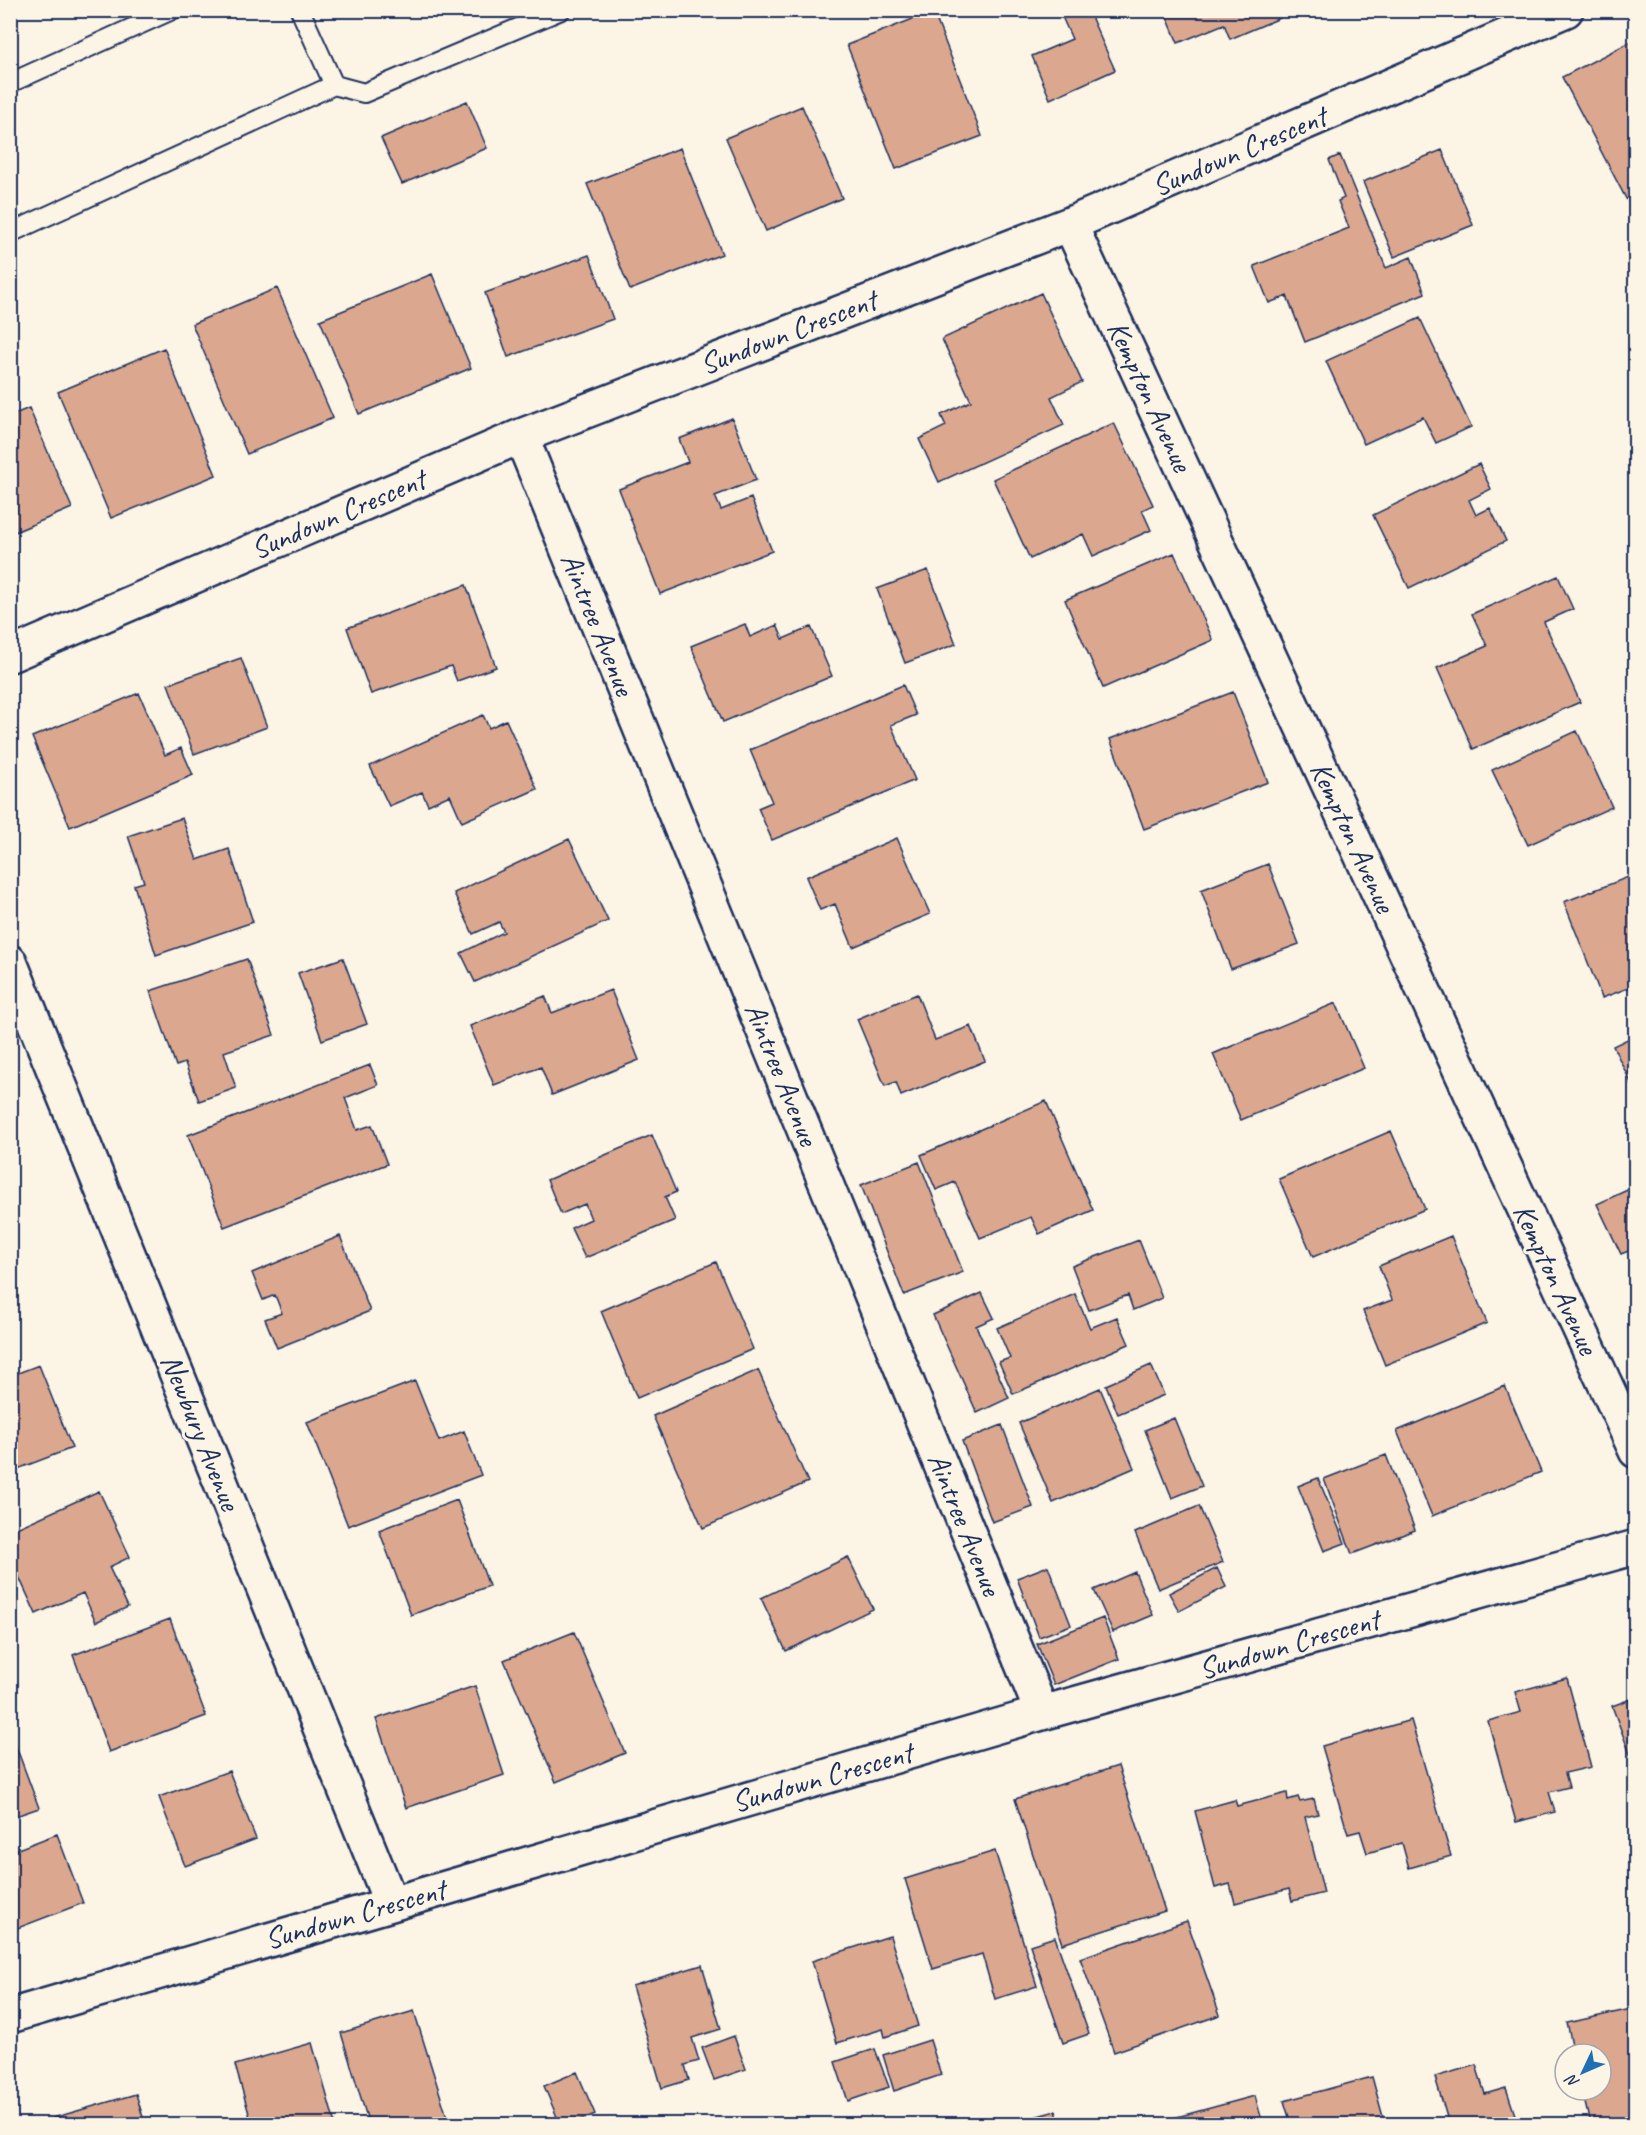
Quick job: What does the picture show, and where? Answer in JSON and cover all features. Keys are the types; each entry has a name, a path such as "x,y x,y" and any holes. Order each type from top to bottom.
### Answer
{"street":[{"name":"Sundown Crescent","path":"10,655 521,435 1070,224 1566,10"},
{"name":"Kempton Avenue","path":"1070,224 1635,1451"},
{"name":"Aintree Avenue","path":"521,435 1042,1713"},
{"name":"Newbury Avenue","path":"10,962 391,1903"},
{"name":"Sundown Crescent","path":"10,2016 1042,1713 1635,1547"}],"lane":[{"path":"10,83 172,10"},
{"path":"300,10 334,85"},
{"path":"10,233 334,85 364,93 561,10"}],"building":[{"path":"1059,10 1088,10 1115,70 1050,99 1032,56 1072,39"},
{"path":"1164,10 1277,10 1280,18 1230,39 1224,24 1178,43"},
{"path":"933,11 982,136 896,169 847,45"},
{"path":"1636,39 1636,206 1631,208 1562,77"},
{"path":"467,101 487,148 402,184 381,138"},
{"path":"802,106 842,198 766,231 726,138"},
{"path":"680,148 722,254 630,290 587,184"},
{"path":"1442,150 1473,225 1394,257 1363,182"},
{"path":"1340,155 1386,268 1411,257 1425,293 1305,342 1287,296 1269,303 1254,266 1349,228 1338,201 1344,198 1329,160"},
{"path":"589,255 613,319 508,357 485,293"},
{"path":"432,274 471,368 359,414 320,320"},
{"path":"277,288 333,418 247,454 192,324"},
{"path":"1041,293 1082,382 1051,397 1064,425 939,482 919,439 946,426 941,415 971,401 942,339"},
{"path":"1420,318 1471,427 1436,443 1423,417 1364,444 1326,361"},
{"path":"164,348 216,475 111,518 58,392"},
{"path":"29,408 72,508 10,534 10,416"},
{"path":"732,418 756,480 715,496 721,510 751,498 772,551 660,594 619,489 688,462 679,439"},
{"path":"1114,423 1153,505 1142,510 1151,530 1093,556 1083,534 1030,559 993,479"},
{"path":"1479,464 1491,489 1469,500 1476,515 1490,508 1506,541 1409,588 1373,515"},
{"path":"1174,553 1213,640 1103,688 1065,600"},
{"path":"928,570 956,644 905,663 877,589"},
{"path":"1558,576 1573,609 1544,622 1580,702 1473,749 1437,668 1487,646 1472,614"},
{"path":"466,585 496,667 457,681 451,666 371,694 347,628"},
{"path":"745,624 750,637 777,625 783,639 811,627 832,676 723,722 691,646"},
{"path":"241,658 267,727 194,754 168,684"},
{"path":"903,685 916,715 891,725 915,780 772,840 758,808 772,802 750,750"},
{"path":"1233,692 1268,782 1144,829 1110,739"},
{"path":"139,693 165,755 181,748 193,775 70,827 32,737"},
{"path":"483,715 489,728 506,720 537,789 462,822 450,795 428,805 422,792 389,806 370,766"},
{"path":"1577,731 1612,807 1528,845 1492,770"},
{"path":"182,818 197,860 229,849 253,922 156,955 134,885 144,882 128,836"},
{"path":"897,838 930,914 853,947 835,904 820,910 806,877"},
{"path":"569,839 608,921 475,982 461,953 504,932 499,922 473,934 454,893"},
{"path":"1268,864 1299,944 1231,969 1201,890"},
{"path":"1636,874 1636,985 1602,998 1564,902"},
{"path":"343,958 367,1024 322,1040 298,973"},
{"path":"247,959 274,1035 224,1052 236,1088 199,1101 185,1063 176,1066 150,991"},
{"path":"611,990 639,1060 552,1095 541,1067 494,1085 470,1026 545,996 552,1013"},
{"path":"917,994 935,1040 971,1026 985,1061 901,1096 896,1082 885,1086 857,1019"},
{"path":"1336,1003 1364,1068 1241,1120 1213,1054"},
{"path":"1636,1035 1636,1093 1613,1046"},
{"path":"370,1065 378,1085 345,1098 357,1130 372,1125 387,1164 224,1227 188,1135"},
{"path":"1046,1101 1093,1210 1039,1234 1031,1217 980,1238 955,1182 936,1190 921,1155"},
{"path":"1391,1131 1425,1209 1313,1257 1279,1179"},
{"path":"652,1135 676,1192 665,1197 675,1220 585,1258 571,1228 591,1219 585,1204 561,1214 547,1180"},
{"path":"919,1162 963,1272 904,1295 861,1185"},
{"path":"1636,1186 1636,1248 1621,1254 1597,1204"},
{"path":"340,1236 370,1311 277,1348 265,1319 282,1313 275,1295 263,1300 252,1273"},
{"path":"1451,1236 1487,1323 1385,1365 1363,1311 1392,1300 1379,1266"},
{"path":"1139,1240 1162,1298 1133,1310 1128,1295 1089,1310 1072,1266"},
{"path":"716,1262 753,1349 637,1398 601,1311"},
{"path":"982,1293 994,1318 976,1326 1009,1398 977,1413 933,1315"},
{"path":"1075,1294 1090,1328 1117,1317 1129,1344 1013,1394 999,1362 1010,1358 997,1328"},
{"path":"39,1365 72,1448 10,1472 10,1376"},
{"path":"1151,1365 1164,1395 1118,1414 1106,1385"},
{"path":"758,1370 808,1482 703,1528 653,1416"},
{"path":"415,1381 439,1441 464,1431 481,1475 348,1526 307,1422"},
{"path":"1505,1386 1541,1472 1432,1516 1397,1431"},
{"path":"1100,1388 1134,1468 1053,1503 1019,1423"},
{"path":"1174,1418 1202,1486 1172,1498 1145,1430"},
{"path":"1002,1425 1033,1507 992,1522 962,1441"},
{"path":"1386,1455 1415,1530 1352,1554 1324,1479"},
{"path":"1318,1478 1345,1543 1324,1551 1298,1486"},
{"path":"99,1491 130,1557 109,1567 128,1607 96,1622 83,1593 36,1614 14,1566 10,1567 10,1531"},
{"path":"457,1500 489,1586 411,1615 379,1530"},
{"path":"1199,1506 1223,1562 1158,1589 1135,1533"},
{"path":"848,1557 873,1609 786,1651 761,1598"},
{"path":"1048,1566 1071,1625 1039,1637 1017,1578"},
{"path":"1217,1568 1226,1587 1179,1611 1169,1593"},
{"path":"1135,1572 1153,1615 1113,1632 1094,1590"},
{"path":"1103,1618 1119,1659 1054,1685 1037,1644"},
{"path":"170,1619 206,1716 109,1752 73,1655"},
{"path":"574,1632 625,1753 556,1782 504,1660"},
{"path":"1567,1678 1591,1767 1565,1773 1569,1787 1549,1792 1555,1812 1516,1822 1488,1721 1521,1712 1515,1692"},
{"path":"475,1686 504,1775 406,1808 376,1719"},
{"path":"1636,1697 1636,1770 1612,1706"},
{"path":"1411,1720 1451,1856 1409,1868 1402,1843 1367,1853 1360,1831 1348,1834 1322,1746"},
{"path":"10,1730 39,1808 10,1818"},
{"path":"1118,1766 1165,1911 1062,1944 1015,1799"},
{"path":"229,1771 256,1839 185,1866 159,1797"},
{"path":"1287,1793 1288,1800 1298,1797 1300,1802 1314,1799 1318,1814 1305,1817 1324,1893 1292,1901 1289,1889 1235,1903 1230,1884 1215,1888 1195,1811 1235,1800 1237,1806"},
{"path":"57,1834 83,1903 10,1931 10,1852"},
{"path":"995,1851 1037,1986 995,1999 982,1954 933,1969 905,1879"},
{"path":"1187,1921 1220,2015 1114,2052 1080,1958"},
{"path":"890,1936 918,2026 885,2037 883,2029 837,2043 812,1961"},
{"path":"1055,1937 1089,2034 1063,2043 1030,1945"},
{"path":"702,1965 721,2029 692,2038 699,2061 685,2065 689,2080 662,2088 632,1986"},
{"path":"1636,2008 1636,2124 1590,2124 1585,2102 1613,2102 1613,2042 1571,2042 1567,2023"},
{"path":"414,2011 448,2120 433,2124 369,2124 341,2033"},
{"path":"734,2036 746,2069 714,2080 702,2048"},
{"path":"930,2040 941,2075 894,2091 883,2055"},
{"path":"312,2043 335,2124 252,2124 235,2065"},
{"path":"875,2049 889,2087 848,2101 835,2062"},
{"path":"1476,2065 1485,2094 1506,2088 1518,2124 1449,2124 1435,2077"},
{"path":"577,2072 595,2114 578,2121 580,2124 560,2124 544,2086"},
{"path":"1372,2077 1385,2124 1291,2124 1284,2101"},
{"path":"136,2094 145,2124 55,2124 53,2118"},
{"path":"1255,2096 1263,2124 1158,2124 1158,2122"},
{"path":"1056,2111 1060,2124 1012,2123"}]}
